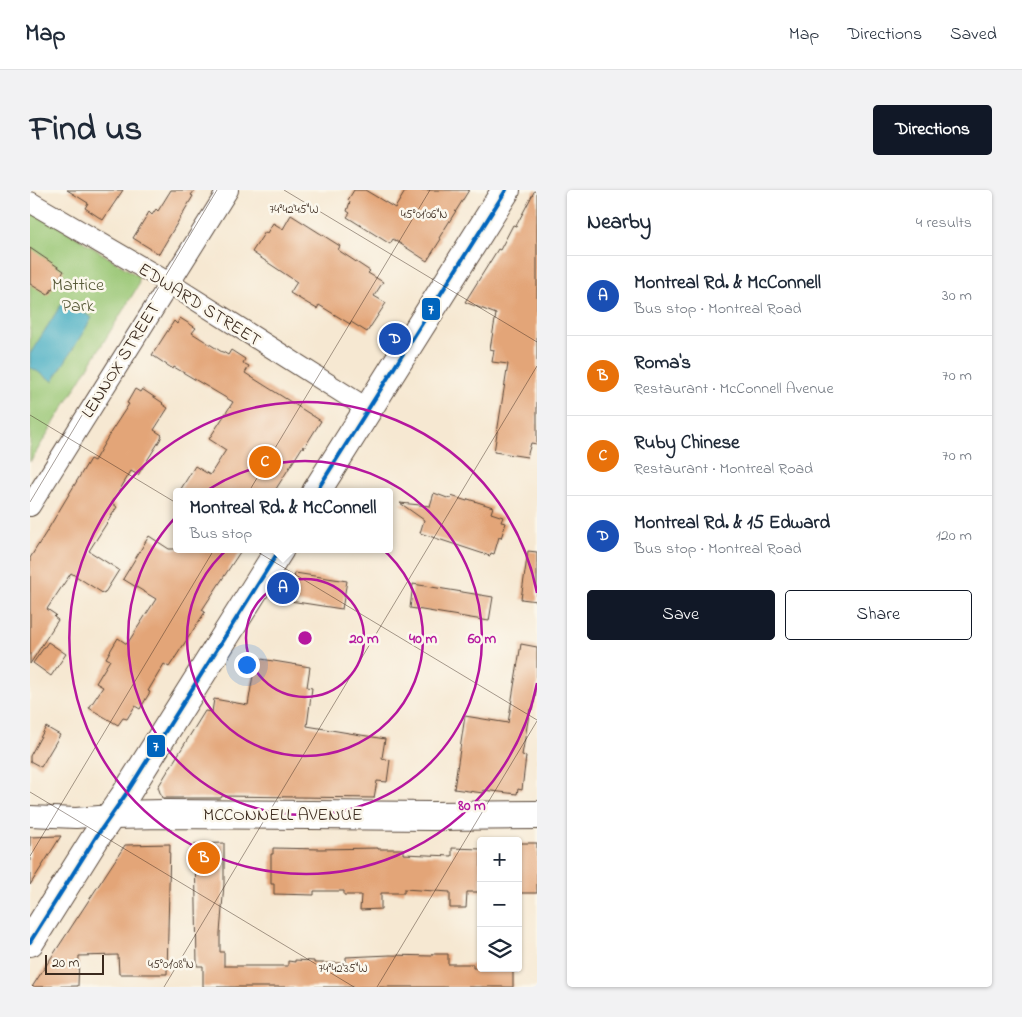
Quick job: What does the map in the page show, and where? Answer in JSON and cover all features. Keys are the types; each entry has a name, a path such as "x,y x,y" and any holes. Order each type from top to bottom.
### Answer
{"main road":[{"path":"319,488 506,190"},
{"path":"30,942 126,794 277,553"},
{"name":"MCCONNELL AVENUE","path":"111,815 537,815"}],"street":[{"name":"LENNOX STREET","path":"30,506 228,190"},
{"name":"EDWARD STREET","path":"30,202 169,283 368,409"},
{"name":"MCCONNELL AVENUE","path":"30,816 76,818 111,815"}],"green space":[{"name":"Mattice Park","path":"30,208 138,276 139,281 138,286 30,462"}],"water":[{"path":"64,300 92,318 53,381 30,367 30,354"}],"building":[{"path":"67,190 123,190 103,220 85,208 88,203"},
{"path":"171,190 195,190 159,254 133,238 149,212 152,215 156,209 158,211"},
{"path":"354,190 365,190 395,208 406,190 469,190 427,261 393,239 390,244 347,217 350,213 347,211 350,202 348,200"},
{"path":"535,190 537,190 537,444 531,443 527,457 494,452 508,364 492,362 494,350 490,349 496,314 465,302 498,249 500,250 513,225 516,226"},
{"path":"291,215 340,246 338,250 383,282 374,296 386,303 367,332 319,305 317,309 290,293 297,282 252,252 273,223 283,229"},
{"path":"30,248 64,271 48,295 30,284"},
{"path":"180,318 196,328 192,333 222,352 228,355 231,350 245,359 243,363 249,366 245,373 321,421 277,488 181,488 195,466 210,475 226,450 209,439 233,402 174,367 173,369 152,355 174,321 177,324"},
{"path":"135,389 140,392 142,389 168,408 154,430 162,435 160,440 138,475 131,471 112,503 117,507 89,551 119,570 104,594 71,573 47,609 56,615 54,617 58,620 30,664 30,558 90,459 94,461 129,404 127,403"},
{"path":"434,493 450,499 451,496 467,501 468,499 493,507 491,513 503,517 501,522 506,523 494,554 491,553 490,556 420,533 424,520 400,503 430,506"},
{"path":"149,536 169,549 173,549 173,553 239,553 202,610 205,612 169,667 164,664 140,709 135,706 127,719 123,718 118,725 89,708 103,687 96,683 110,660 106,658 118,638 127,644 156,599 123,579"},
{"path":"528,551 537,552 537,601 521,599"},
{"path":"295,573 347,581 342,609 290,601"},
{"path":"413,584 493,597 489,621 410,608"},
{"path":"48,642 66,654 51,676 33,663"},
{"path":"521,644 537,647 537,686 533,709 530,709 522,755 526,756 522,790 518,789 517,794 483,790 483,793 454,789 465,716 508,723"},
{"path":"249,657 310,667 307,687 312,688 307,726 385,739 382,758 390,760 387,782 377,781 374,798 222,796 221,798 162,798 158,787 205,711 212,712 214,699 248,705 253,675 246,674"},
{"path":"46,727 60,735 41,767 30,761 30,756"},
{"path":"61,836 30,885 30,837"},
{"path":"224,843 224,884 220,952 224,952 224,966 288,966 288,961 295,962 295,960 314,961 314,963 346,963 346,957 432,956 432,954 448,954 448,964 473,964 473,968 477,968 477,972 513,972 513,987 203,987 203,966 197,966 195,844"},
{"path":"522,843 537,843 537,893 522,893"},
{"path":"170,844 167,974 119,974 118,955 79,956 78,986 32,987 125,845"},
{"path":"273,848 378,848 403,849 403,854 452,856 452,848 477,849 477,892 467,892 466,908 450,908 450,892 404,889 404,893 381,893 381,909 360,910 361,895 344,895 344,891 314,891 314,895 274,894 274,884 271,884 271,854 273,854"}],"transit line":[{"name":"7","path":"319,488 506,190"},
{"name":"7","path":"30,942 96,837 126,794 277,553"}],"place":[{"name":"Montreal Rd. & 15 Edward","path":"395,339"},
{"name":"Ruby Chinese","path":"265,462"},
{"name":"Montreal Rd. & McConnell","path":"283,588"},
{"name":"Roma's","path":"204,858"}]}
